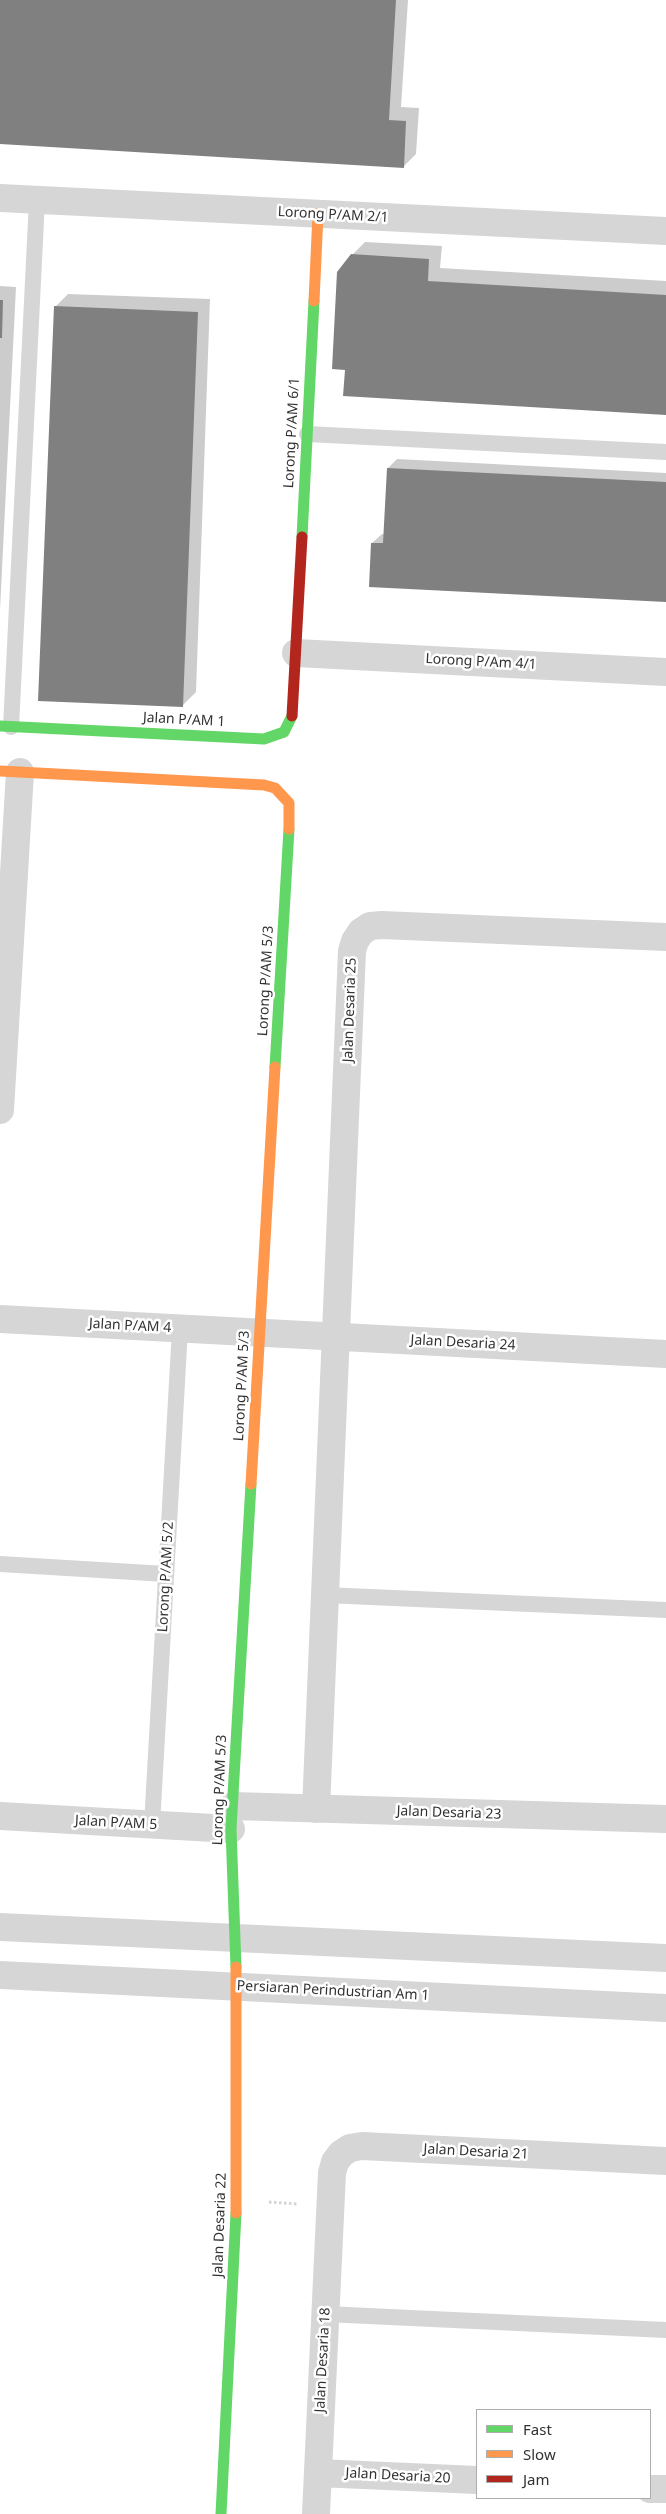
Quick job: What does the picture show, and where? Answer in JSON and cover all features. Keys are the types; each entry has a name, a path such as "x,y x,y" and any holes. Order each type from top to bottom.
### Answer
{"street":[{"name":"Lorong P/AM 2/1","path":"0,198 666,232"},
{"name":"Lorong P/AM 6/1","path":"296,653 318,214"},
{"name":"Jalan P/AM 1","path":"5,726 274,738 284,732 290,724 293,713 296,653"},
{"name":"Lorong P/Am 4/1","path":"296,653 666,672"},
{"name":"Lorong P/AM 5/3","path":"10,771 264,785 275,788 283,794 289,803 289,836 232,1818 236,1937"},
{"path":"0,1110 10,771"},
{"name":"Jalan Desaria 25","path":"316,1809 352,952 354,941 361,932 370,926 382,924 666,937"},
{"name":"Jalan P/AM 4","path":"0,1319 260,1333"},
{"name":"Jalan Desaria 24","path":"260,1333 666,1354"},
{"name":"Jalan Desaria 23","path":"232,1818 316,1809 666,1819"},
{"name":"Jalan P/AM 5","path":"0,1816 152,1825 232,1818"},
{"path":"0,1927 666,1958"},
{"name":"Jalan Desaria 22","path":"221,2514 238,2200 238,1987 236,1937"},
{"name":"Persiaran Perindustrian Am 1","path":"0,1975 666,2008"},
{"name":"Jalan Desaria 21","path":"331,2205 335,2162 341,2154 350,2148 362,2146 666,2161"},
{"name":"Jalan Desaria 18","path":"316,2514 331,2205"},
{"name":"Jalan Desaria 20","path":"318,2473 476,2480"},
{"path":"651,2489 666,2490"}],"lane":[{"path":"5,726 37,200"},
{"path":"307,434 666,452"},
{"name":"Lorong P/AM 5/2","path":"152,1825 180,1329"},
{"path":"0,1564 166,1574"},
{"path":"325,1595 666,1610"},
{"path":"326,2314 666,2330"}],"path":[{"path":"238,2200 331,2205"}],"building":[{"path":"0,0 396,0 389,120 406,121 404,168 0,144"},
{"path":"351,254 429,259 428,281 666,295 666,415 343,396 345,370 332,369 337,272"},
{"path":"0,300 3,300 2,338 0,338"},
{"path":"54,306 198,312 183,707 38,701"},
{"path":"387,468 666,482 666,602 369,587 371,543 383,543"}],"traffic: fast":[{"path":"302,537 314,301"},
{"path":"0,726 264,739 284,732 292,716"},
{"path":"275,1067 289,829"},
{"path":"236,1967 231,1829 251,1484"},
{"path":"221,2514 236,2213"}],"traffic: slow":[{"path":"314,301 318,214"},
{"path":"0,771 264,785 275,788 289,803 289,829"},
{"path":"251,1484 275,1067"},
{"path":"236,1967 236,2213"}],"traffic: jam":[{"path":"292,716 302,537"}]}
